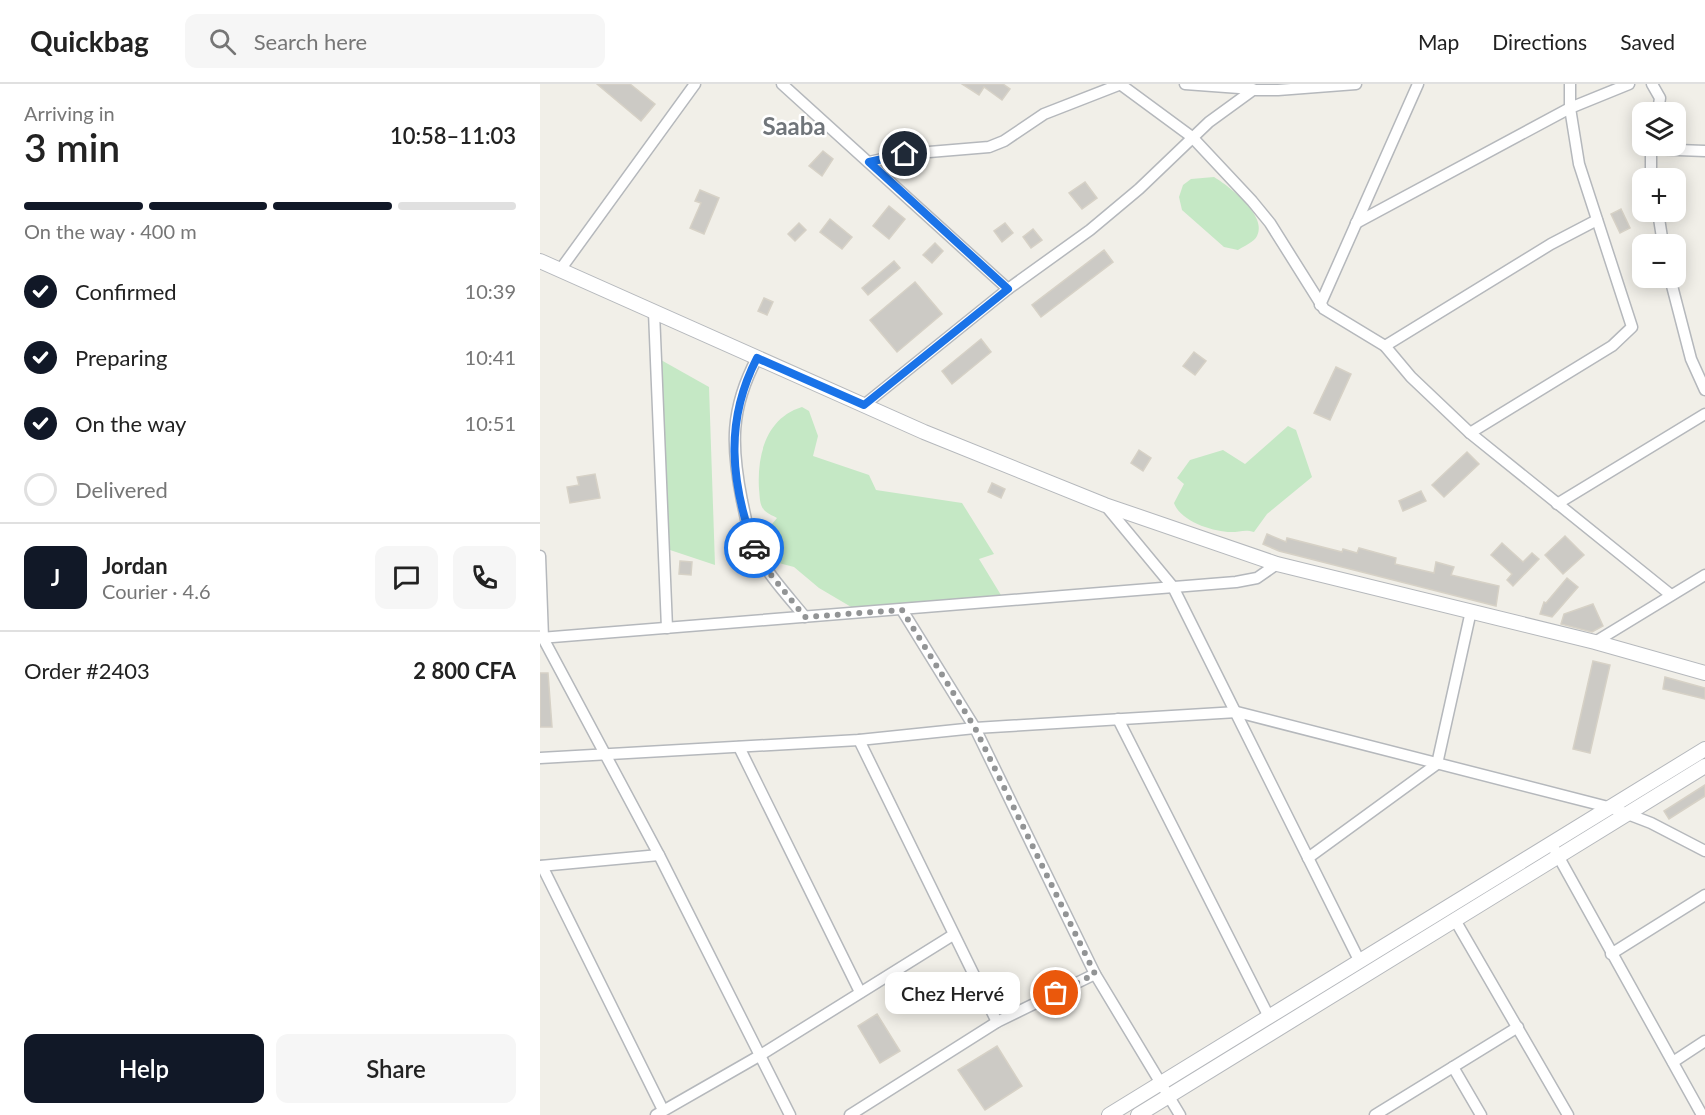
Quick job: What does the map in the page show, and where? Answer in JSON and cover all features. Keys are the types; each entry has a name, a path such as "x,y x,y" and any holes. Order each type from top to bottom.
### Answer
{"street":[{"path":"560,270 695,84"},
{"path":"782,84 1008,289"},
{"path":"869,162 905,154 989,147 1004,141 1044,114 1120,84 1192,137 1262,212 1320,304 1385,346 1411,377 1470,433 1671,595"},
{"path":"1185,84 1253,90 1356,84"},
{"path":"1320,304 1418,84"},
{"path":"1470,433 1612,346 1632,327 1632,320 1579,164 1570,108 1570,84"},
{"path":"1356,223 1570,108 1615,87 1629,84"},
{"path":"1652,84 1660,98 1659,102"},
{"path":"864,405 1008,289 1098,223 1139,189 1192,137 1253,90"},
{"path":"1686,150 1705,151"},
{"path":"1385,346 1551,244 1597,220"},
{"path":"540,261 864,405 1106,505 1277,564 1595,642 1705,673"},
{"path":"1673,288 1691,359 1705,390"},
{"path":"654,312 668,628"},
{"path":"757,358 739,398 733,429 735,464 755,549 767,570 805,617"},
{"path":"1557,504 1705,414"},
{"path":"1106,505 1173,587 1360,962"},
{"path":"540,556 542,638 659,855 790,1115"},
{"path":"542,638 1236,582 1257,578 1277,564"},
{"path":"1595,642 1705,575"},
{"path":"902,610 975,728 1095,974 1180,1115"},
{"path":"1308,858 1437,764 1471,611"},
{"path":"540,758 859,740 975,728 1237,712 1629,813 1705,851"},
{"path":"1118,719 1269,1017"},
{"path":"859,740 997,1022"},
{"path":"739,747 860,992"},
{"path":"1138,1115 1455,920 1612,808 1705,749"},
{"path":"1109,1115 1360,962 1555,850 1629,813 1705,766"},
{"path":"1555,850 1702,1115"},
{"path":"659,855 541,866 660,1113 759,1056 953,935"},
{"path":"1611,954 1705,895"},
{"path":"1455,920 1568,1115"},
{"path":"850,1115 997,1022 1095,974"},
{"path":"1375,1115 1518,1027"},
{"path":"1673,1062 1705,1041"},
{"path":"1453,1067 1481,1115"}],"green space":[{"path":"1214,177 1245,202 1257,220 1259,228 1256,238 1238,250 1224,247 1182,210 1179,197 1183,185 1191,179"},
{"path":"661,360 709,387 715,565 667,549"},
{"path":"802,407 809,411 818,436 813,456 869,475 876,490 962,503 994,554 979,559 1004,600 858,611 819,588 794,567 771,561 764,550 763,535 777,518 765,511 761,504 759,476 762,451 766,439 780,420 790,412"},
{"path":"1288,426 1296,430 1312,477 1267,514 1254,532 1231,532 1207,528 1190,520 1177,509 1174,503 1184,484 1177,478 1190,460 1223,450 1245,464"}],"building":[{"path":"597,84 630,84 655,104 641,121"},
{"path":"962,84 1003,84 1010,89 1002,100 984,87 979,95"},
{"path":"823,151 833,159 822,176 809,166"},
{"path":"1085,182 1097,198 1082,209 1069,193"},
{"path":"700,190 719,198 704,234 690,228 701,203 695,201"},
{"path":"889,206 905,219 889,239 873,226"},
{"path":"1621,209 1630,228 1620,233 1611,214"},
{"path":"830,219 852,237 842,249 820,232"},
{"path":"799,223 806,230 795,241 788,234"},
{"path":"1005,223 1013,233 1002,242 994,231"},
{"path":"1033,229 1042,240 1031,248 1023,237"},
{"path":"935,243 943,251 932,263 923,255"},
{"path":"1104,250 1113,262 1041,317 1032,305"},
{"path":"894,261 900,268 868,295 862,288"},
{"path":"915,282 942,314 897,352 870,320"},
{"path":"764,298 773,302 767,315 758,311"},
{"path":"981,339 991,352 952,384 942,371"},
{"path":"1194,352 1206,361 1195,375 1183,366"},
{"path":"1336,367 1351,374 1330,420 1314,413"},
{"path":"1139,450 1151,458 1143,471 1131,463"},
{"path":"1467,452 1479,464 1444,497 1432,485"},
{"path":"595,474 600,498 570,503 567,487 579,485 577,477"},
{"path":"992,483 1005,489 1001,498 988,492"},
{"path":"1421,491 1426,501 1403,511 1399,501"},
{"path":"1267,534 1286,542 1287,538 1342,552 1343,549 1357,553 1359,548 1396,558 1395,564 1434,573 1436,562 1454,567 1451,575 1499,586 1496,606 1279,551 1263,544"},
{"path":"1565,536 1584,555 1563,574 1545,555"},
{"path":"1502,543 1523,562 1532,553 1539,559 1513,586 1507,580 1512,574 1491,555"},
{"path":"680,561 692,562 691,575 679,574"},
{"path":"1567,578 1578,587 1552,617 1540,614 1544,602 1546,603"},
{"path":"1593,604 1603,626 1592,632 1561,624 1564,614"},
{"path":"1593,661 1610,665 1590,753 1573,749"},
{"path":"540,673 548,673 552,727 540,727"},
{"path":"1665,677 1705,688 1705,699 1663,689"},
{"path":"1705,785 1705,796 1669,819 1664,811"},
{"path":"877,1014 900,1051 880,1063 858,1026"},
{"path":"997,1046 1022,1086 985,1110 958,1070"}],"way so far":[{"path":"754,548 767,570 805,617 902,610 975,728 1095,974 1056,993"}],"place":[{"name":"Chez Hervé","path":"1056,993"}],"district":[{"name":"Saaba","path":"794,127"}],"route":[{"path":"754,548 748,531 735,464 733,429 739,398 757,358 864,405 1008,289 869,162 905,154"}]}
